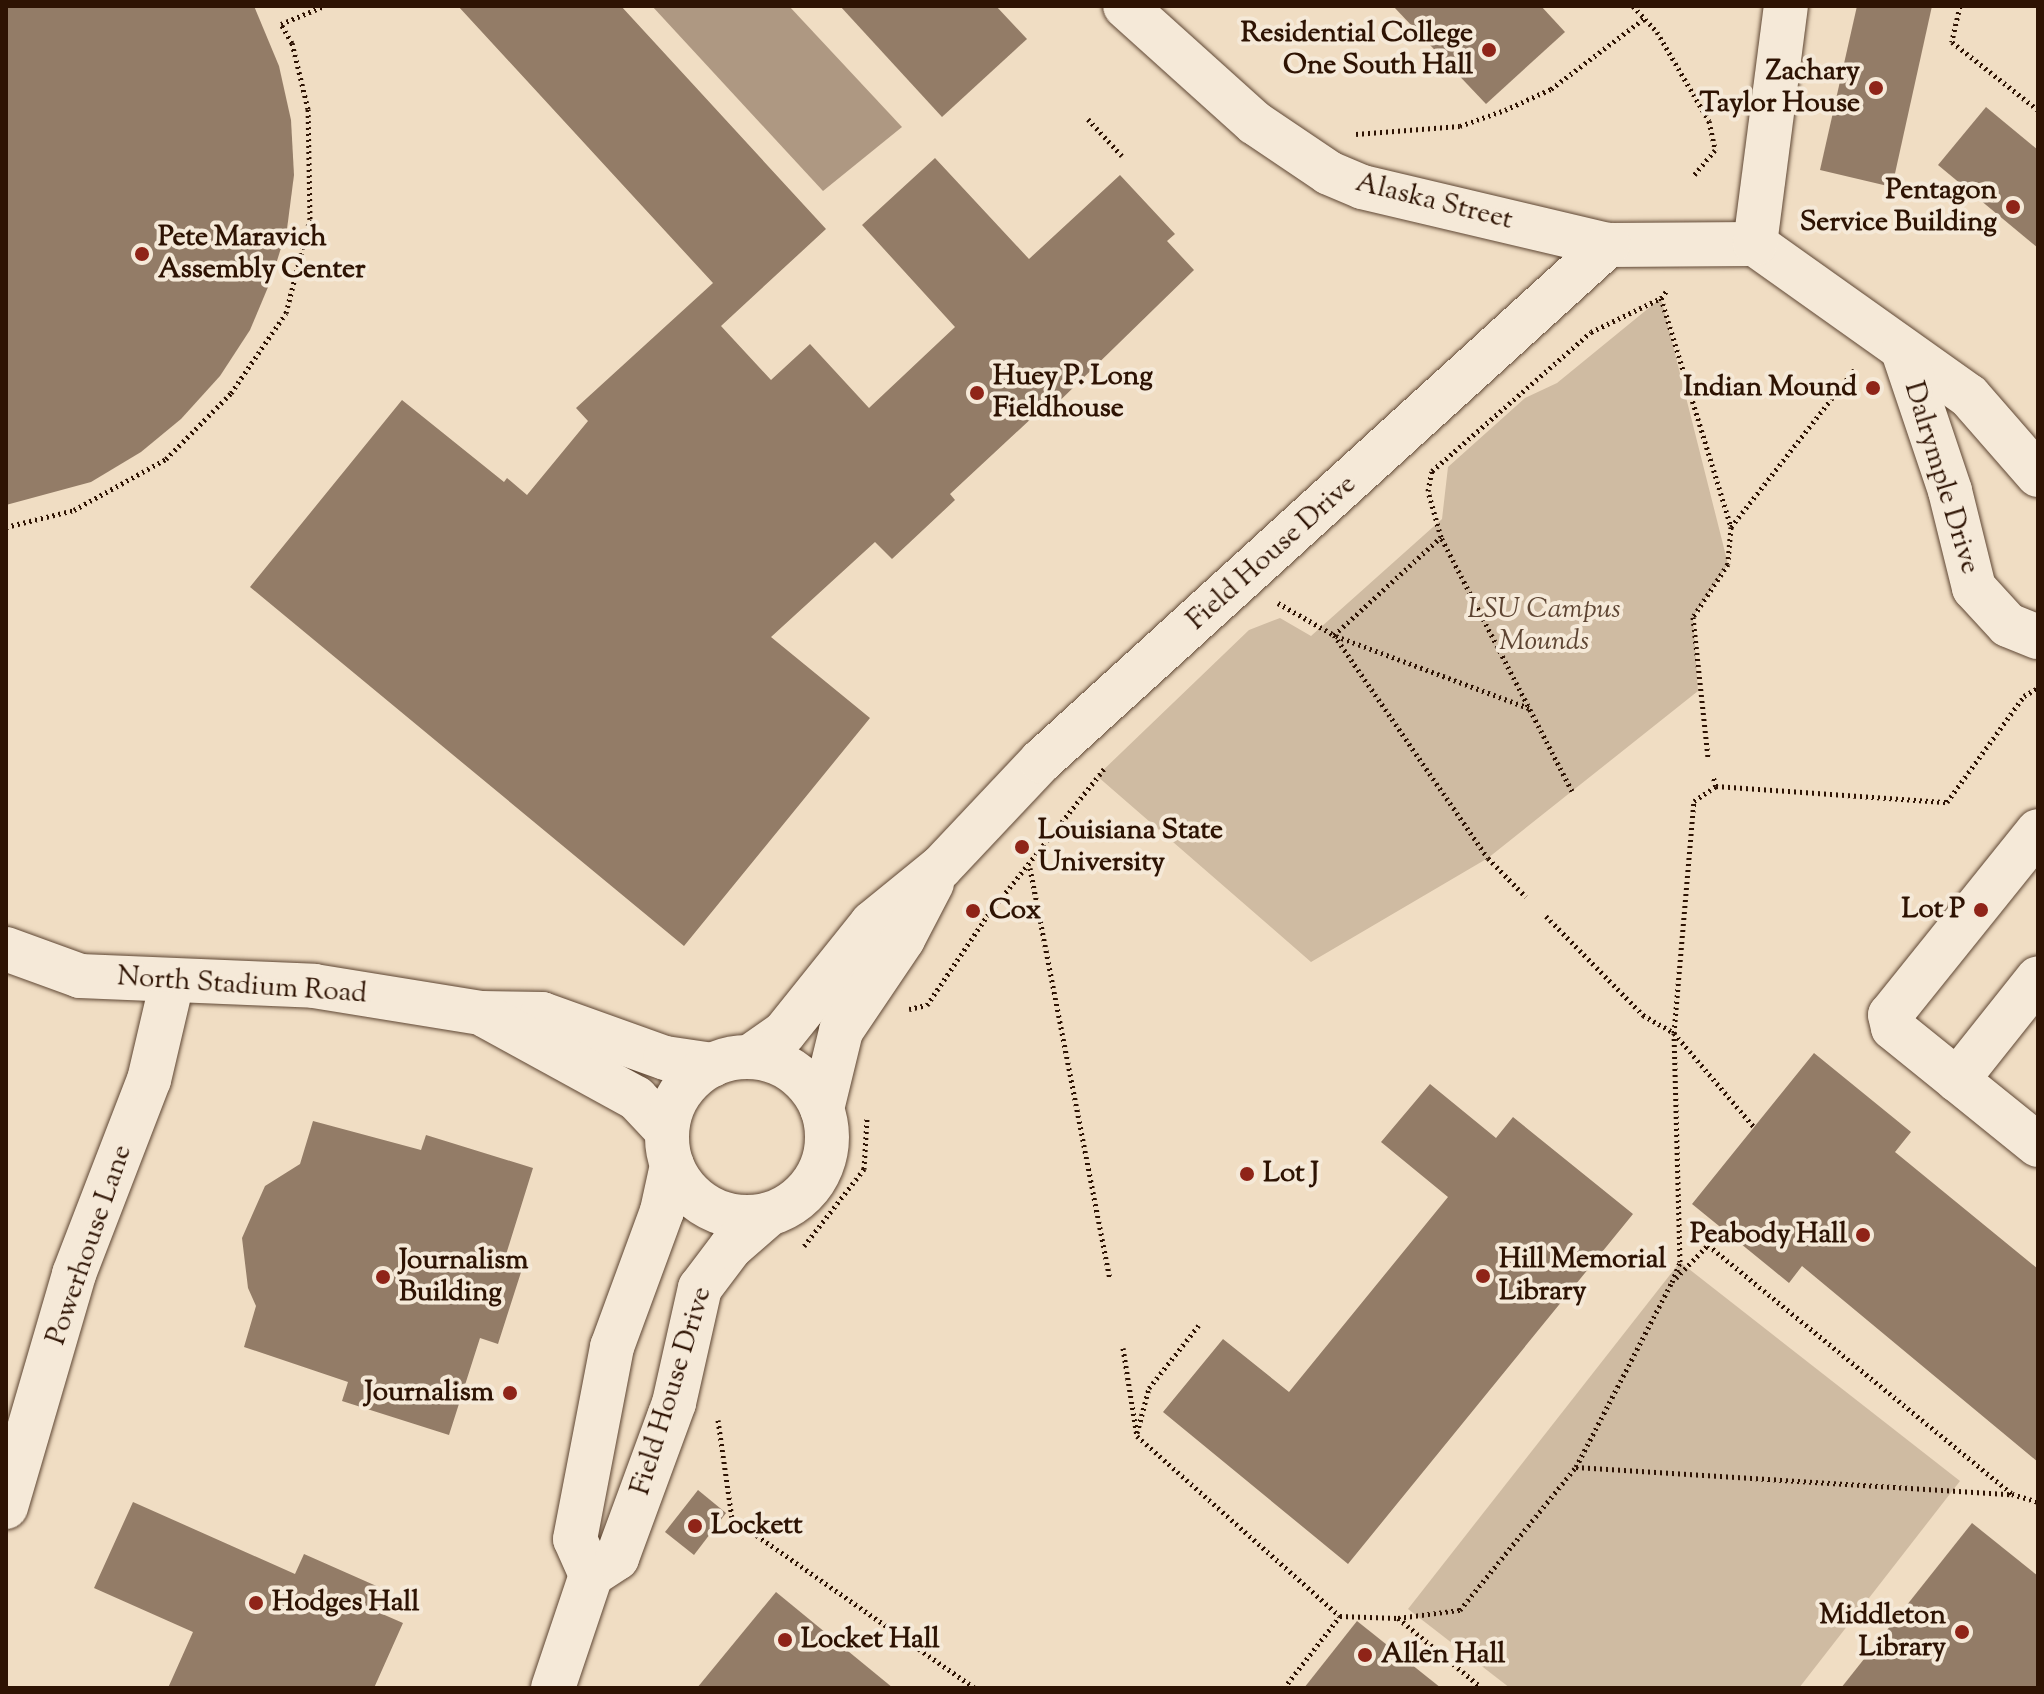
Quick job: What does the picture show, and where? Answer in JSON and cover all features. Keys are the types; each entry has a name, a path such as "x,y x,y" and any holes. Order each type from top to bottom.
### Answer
{"street":[{"name":"Alaska Street","path":"1125,6 1229,102 1329,173 1362,187 1608,245 1755,244"},
{"path":"1755,244 1786,6"},
{"name":"Dalrymple Drive","path":"1755,244 1969,396 2038,475"},
{"name":"Field House Drive","path":"731,1061 784,1033 872,923 941,867 1041,761 1608,245"},
{"name":"Dalrymple Drive","path":"1893,342 1950,491 1974,588 2008,625 2038,637"},
{"name":"Dalrymple Drive","path":"1984,602 2015,608 2038,604"},
{"path":"2038,831 1890,1015 1893,1028 2038,1145"},
{"name":"Field House Drive","path":"822,1109 841,1031 903,939 941,867"},
{"name":"North Stadium Road","path":"6,949 80,976 314,986 481,1013 542,1014 665,1058 731,1061"},
{"path":"1957,1080 2038,978"},
{"name":"Powerhouse Lane","path":"6,1507 39,1409 74,1274 149,1080 172,982"},
{"name":"North Stadium Road","path":"481,1013 636,1098 670,1148"},
{"path":"771,1060 803,1079 822,1109 828,1135 820,1174 789,1206 768,1215 719,1212 690,1194 670,1148 682,1089 731,1061 771,1060"},
{"name":"Field House Drive","path":"670,1148 662,1211 612,1347 575,1539 591,1575 617,1558 674,1403 700,1288 731,1247 768,1215"},
{"path":"553,1688 591,1575"}],"path":[{"path":"6,527 74,510 166,459 231,393 286,313 310,203 308,109 292,43 281,24 324,6"},
{"path":"1633,6 1645,18 1709,121 1715,150 1692,177"},
{"path":"1960,6 1952,42 2038,110"},
{"path":"1340,133 1407,134 1460,126 1505,110 1564,80 1645,18"},
{"path":"1088,119 1122,156"},
{"path":"1572,791 1441,537 1428,491 1432,471 1591,332 1661,298 1674,280"},
{"path":"1661,298 1731,527 1728,564 1693,617 1708,758"},
{"path":"1731,527 1893,342"},
{"path":"1334,635 1441,537"},
{"path":"1273,599 1334,635 1530,708"},
{"path":"1334,635 1488,858 1526,897"},
{"path":"1123,1348 1137,1436 1340,1616 1398,1618 1460,1610 1576,1467 1680,1262 1674,1033 1694,801 1716,786 1947,802 2024,696 2038,688"},
{"path":"902,1011 927,1005 987,916 1107,765"},
{"path":"1713,776 1716,786"},
{"path":"1029,867 1110,1278"},
{"path":"1546,916 1643,1015 1674,1033 1754,1127"},
{"path":"800,1249 864,1169 867,1115"},
{"path":"1672,1282 1708,1245 2012,1494"},
{"path":"1137,1436 1149,1388 1199,1325"},
{"path":"716,1408 732,1518 975,1688"},
{"path":"1576,1467 2012,1494 2038,1502"},
{"path":"1284,1688 1340,1616"},
{"path":"1398,1618 1482,1688"}],"green space":[{"name":"LSU Campus Mounds","path":"1661,298 1728,564 1693,617 1698,691 1488,858 1311,962 1097,776 1249,630 1280,618 1311,636 1442,519 1448,467 1525,398 1557,383"},
{"path":"1680,1262 1960,1481 1799,1688 1510,1688 1408,1609"}],"shaded area":[{"path":"652,6 789,6 902,127 823,191"}],"building":[{"name":"Pete Maravich Assembly Center","path":"6,6 254,6 279,66 291,120 294,175 287,229 271,280 250,330 220,376 181,419 141,452 91,482 6,505"},
{"path":"458,6 621,6 826,229 721,326 771,380 810,344 869,408 955,327 862,225 935,158 1029,259 1120,175 1175,234 1167,241 1194,270 1040,420 1035,415 950,494 955,500 892,559 875,542 771,637 870,718 684,946 250,587 402,400 504,482 507,478 527,495 588,421 576,408 713,283"},
{"path":"840,6 996,6 1027,39 942,117"},
{"name":"Residential College One South Hall","path":"1393,6 1541,6 1565,32 1486,104"},
{"name":"Zachary Taylor House","path":"1857,6 1932,6 1892,187 1820,170"},
{"name":"Pentagon Service Building","path":"1986,107 2038,150 2038,248 1938,165"},
{"name":"Peabody Hall","path":"1814,1053 1911,1132 1895,1152 2038,1269 2038,1462 1802,1266 1789,1283 1692,1204"},
{"name":"Hill Memorial Library","path":"1430,1084 1496,1138 1513,1117 1633,1214 1348,1564 1163,1412 1223,1339 1289,1392 1448,1197 1381,1142"},
{"name":"Journalism Building","path":"313,1121 421,1150 426,1135 533,1168 504,1261 523,1266 498,1344 480,1338 449,1435 342,1401 348,1382 244,1347 256,1306 248,1288 242,1238 265,1186 300,1164"},
{"path":"698,1490 726,1513 694,1555 665,1532"},
{"name":"Hodges Hall","path":"133,1502 295,1574 304,1554 390,1592 380,1613 403,1623 374,1688 168,1688 193,1632 94,1588"},
{"name":"Middleton Library","path":"1972,1523 2038,1576 2038,1688 1841,1688"},
{"name":"Locket Hall","path":"776,1592 893,1688 697,1688"},
{"name":"Allen Hall","path":"1357,1621 1441,1688 1304,1688"}],"place":[{"name":"Residential College One South Hall","path":"1489,50"},
{"name":"Zachary Taylor House","path":"1876,88"},
{"name":"Pentagon Service Building","path":"2013,207"},
{"name":"Pete Maravich Assembly Center","path":"142,254"},
{"name":"Indian Mound","path":"1873,388"},
{"name":"Huey P. Long Fieldhouse","path":"977,393"},
{"name":"Louisiana State University","path":"1022,847"},
{"name":"Lot P","path":"1981,910"},
{"name":"Cox","path":"973,911"},
{"name":"Lot J","path":"1247,1174"},
{"name":"Peabody Hall","path":"1863,1235"},
{"name":"Hill Memorial Library","path":"1483,1276"},
{"name":"Journalism Building","path":"383,1277"},
{"name":"Journalism","path":"510,1393"},
{"name":"Lockett","path":"695,1526"},
{"name":"Hodges Hall","path":"256,1603"},
{"name":"Middleton Library","path":"1962,1632"},
{"name":"Locket Hall","path":"785,1640"},
{"name":"Allen Hall","path":"1365,1655"}]}
